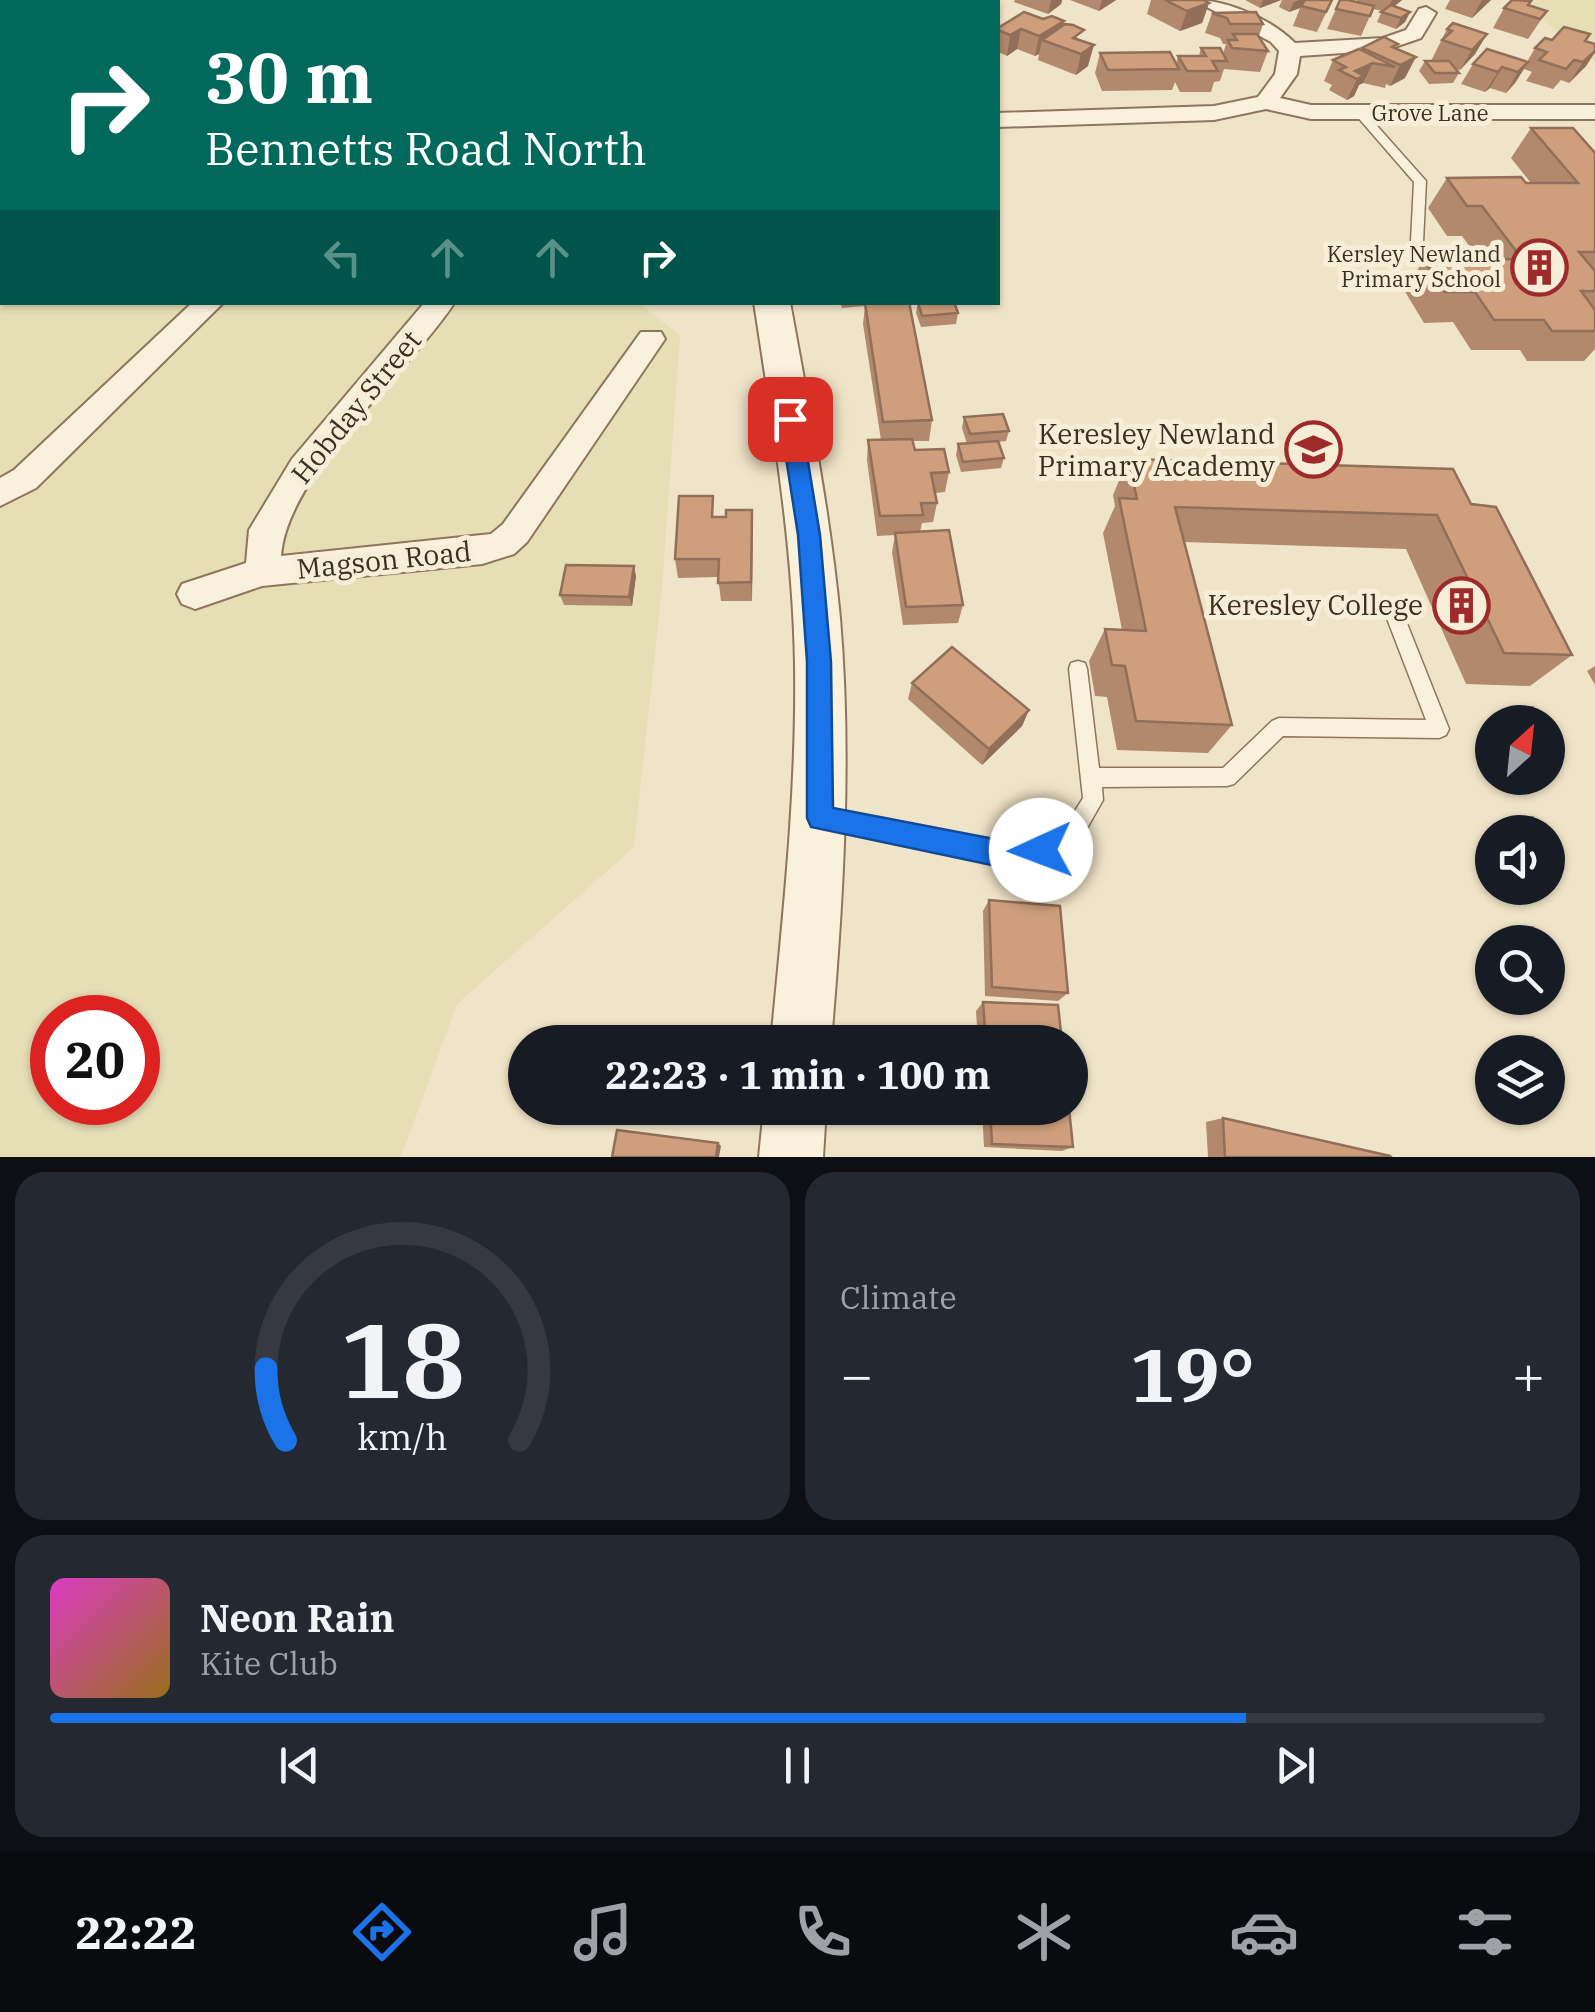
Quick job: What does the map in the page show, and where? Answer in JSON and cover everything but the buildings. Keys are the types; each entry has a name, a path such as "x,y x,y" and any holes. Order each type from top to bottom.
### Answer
{"street":[{"path":"1204,0 1278,38 1290,50 1386,44 1414,34 1428,24"},
{"path":"1266,102 1286,74 1290,50"},
{"name":"Grove Lane","path":"1000,120 1214,113 1266,102 1311,112 1595,112"},
{"path":"0,493 25,479 207,305"},
{"name":"Hobday Street","path":"262,572 266,530 303,468 439,305"},
{"path":"772,305 809,535 819,662 820,818 802,1025"},
{"name":"Magson Road","path":"195,594 262,572 482,550 502,544 516,533 651,338"},
{"path":"791,1157 794,1125"}],"lane":[{"path":"1359,112 1420,181 1417,260"},
{"path":"1093,778 1227,777 1280,727 1439,729 1395,616"},
{"path":"820,818 1015,856 1067,844 1093,800 1078,669"}],"shaded area":[{"path":"1519,0 1595,0 1595,62"},
{"path":"0,305 642,305 680,335 662,588 634,847 457,1004 401,1157 0,1157"}],"place":[{"name":"Kersley Newland Primary School","path":"1540,267"},
{"name":"Keresley Newland Primary Academy","path":"1314,450"},
{"name":"Keresley College","path":"1462,605"}],"route":[{"path":"790,419 809,535 819,662 820,818 1015,856 1041,850"}]}
